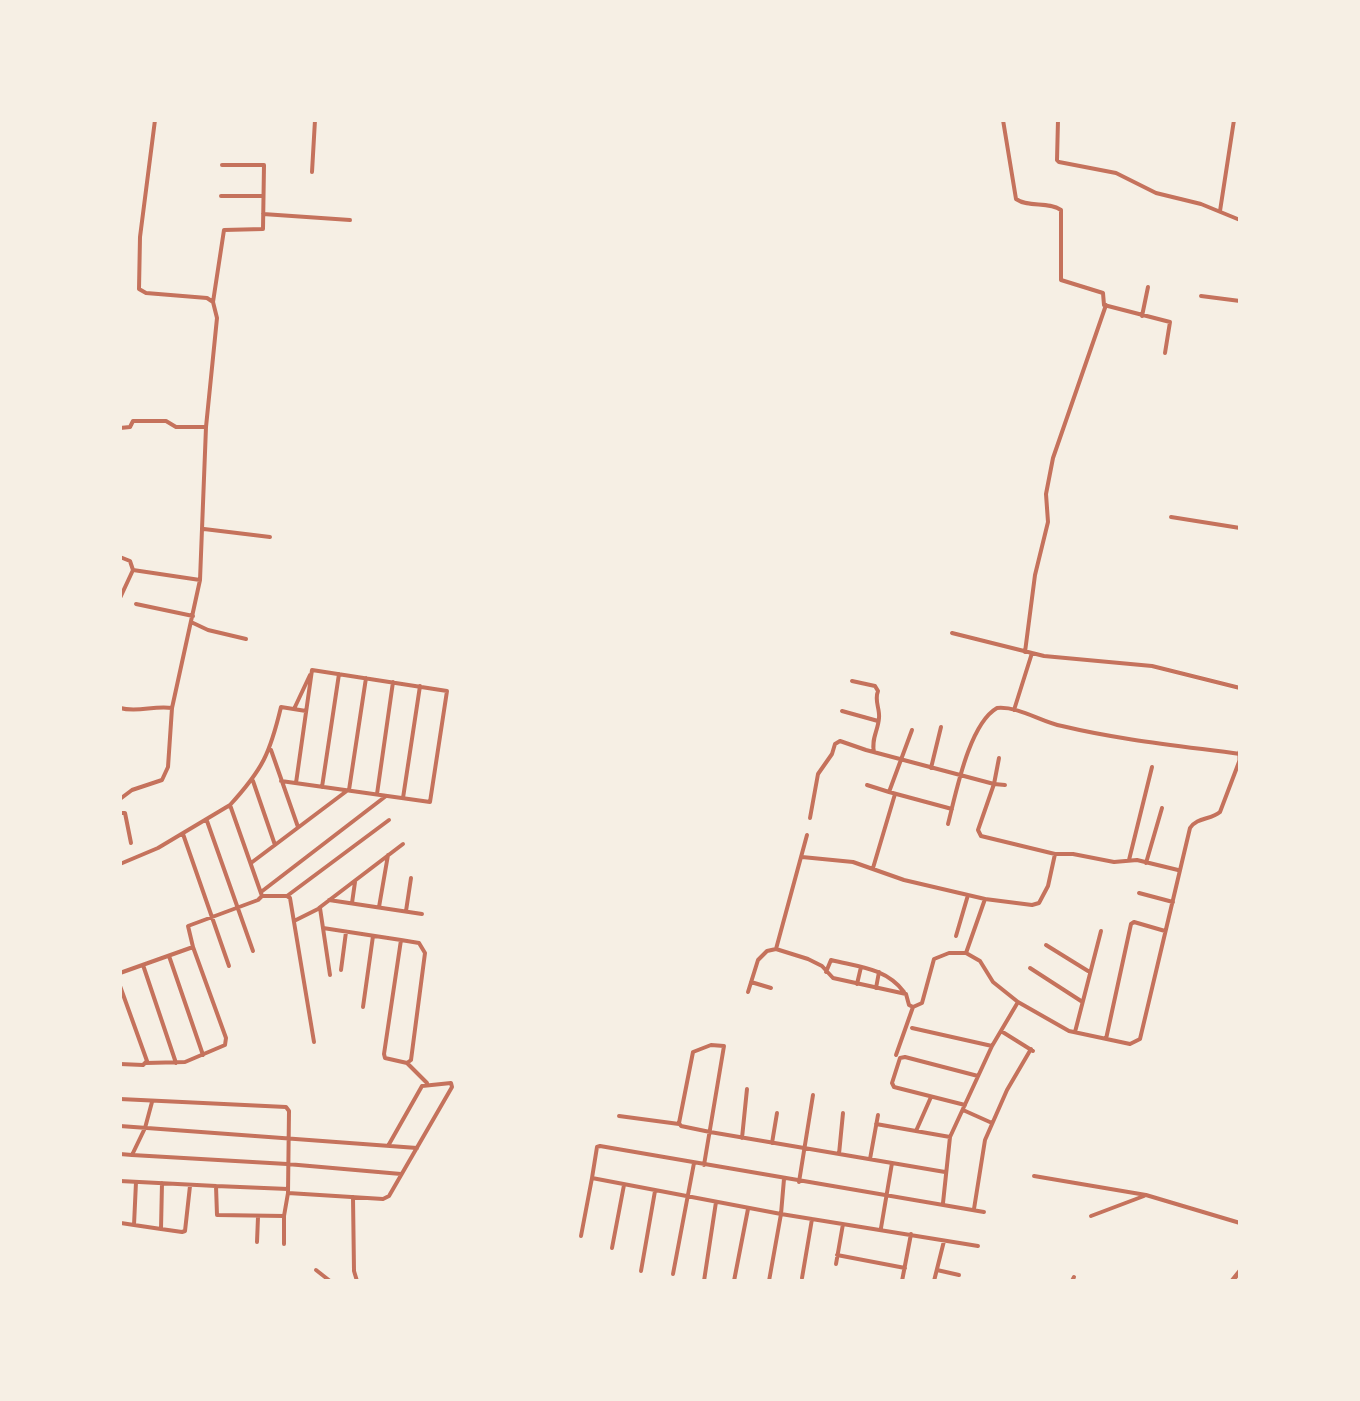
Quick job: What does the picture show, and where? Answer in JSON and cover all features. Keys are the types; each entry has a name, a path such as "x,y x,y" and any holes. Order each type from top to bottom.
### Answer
{"street":[{"path":"155,120 140,237 139,287 146,293 203,297 213,302"},
{"path":"312,172 315,120"},
{"path":"1003,120 1014,197 1023,203 1061,209 1061,280 1103,293 1106,305 1053,458 1046,494 1048,522 1035,575 1028,653 1014,710"},
{"path":"1058,120 1059,162 1116,173 1156,193 1220,211 1240,220"},
{"path":"1220,211 1234,120"},
{"path":"120,799 127,792 165,778 168,767 172,708 200,580 206,427 217,318 213,302 224,230 263,229 264,165 222,165"},
{"path":"221,196 263,196"},
{"path":"263,214 350,220"},
{"path":"1142,316 1148,287"},
{"path":"1201,296 1240,301"},
{"path":"1106,305 1170,322 1165,353"},
{"path":"120,428 130,427 138,419 166,421 176,427 206,427"},
{"path":"1171,517 1240,528"},
{"path":"204,529 270,537"},
{"path":"120,557 131,562 133,570 121,595"},
{"path":"133,570 200,580"},
{"path":"136,604 193,616"},
{"path":"191,622 218,633 246,639"},
{"path":"952,633 1028,653 1152,666 1240,688"},
{"path":"281,781 430,802 447,691 312,670"},
{"path":"294,709 312,670"},
{"path":"296,783 312,670"},
{"path":"322,787 339,674"},
{"path":"251,863 349,790 366,678"},
{"path":"852,681 875,686 878,691 875,699 880,716 873,740 874,752"},
{"path":"377,794 393,682"},
{"path":"403,798 420,686"},
{"path":"120,864 183,834 230,805 253,781 271,750 281,707 306,711"},
{"path":"120,708 138,711 172,708"},
{"path":"896,1055 913,1007 922,1003 934,959 949,953 966,953 980,961 993,982 1018,1002 1056,1025 1130,1044 1140,1039 1190,828 1196,821 1220,812 1240,762 1240,753 1075,729 1038,720 1014,710 997,708 985,718 972,741 948,824"},
{"path":"842,711 878,721"},
{"path":"931,768 941,727"},
{"path":"889,792 912,730"},
{"path":"810,818 818,774 835,744 840,741 931,768 1005,785"},
{"path":"271,750 298,828"},
{"path":"999,758 979,835 1055,854 1073,854 1114,862 1129,860 1178,870"},
{"path":"1129,860 1152,767"},
{"path":"253,781 275,845"},
{"path":"867,785 952,809"},
{"path":"872,868 895,794"},
{"path":"120,1064 176,1063 225,1045 227,1042 188,926 258,900 261,894 386,796"},
{"path":"230,805 261,894"},
{"path":"1146,863 1162,808"},
{"path":"120,813 125,813 131,843"},
{"path":"261,894 287,896 389,820"},
{"path":"207,821 253,951"},
{"path":"183,834 229,966"},
{"path":"776,949 807,835"},
{"path":"294,921 319,908 403,844"},
{"path":"802,857 853,862 904,880 985,899 1032,905 1039,903 1048,886 1055,854"},
{"path":"379,907 388,855"},
{"path":"406,911 411,878"},
{"path":"352,903 356,880"},
{"path":"1139,893 1173,902"},
{"path":"956,936 968,895"},
{"path":"287,896 290,898 314,1042"},
{"path":"966,953 985,899"},
{"path":"329,900 422,914"},
{"path":"319,908 330,975"},
{"path":"1106,1039 1131,924 1134,922 1166,932"},
{"path":"323,928 419,943 425,953 411,1060 407,1063"},
{"path":"1075,1032 1101,931"},
{"path":"341,970 346,932"},
{"path":"363,1007 373,936"},
{"path":"401,940 384,1054 385,1058 407,1063 427,1083"},
{"path":"1046,945 1089,972"},
{"path":"120,973 193,947"},
{"path":"748,992 761,956 776,949 822,966 833,978 906,994"},
{"path":"169,956 203,1055"},
{"path":"826,972 831,960 879,972 891,978 913,1007"},
{"path":"143,965 176,1063"},
{"path":"857,984 861,967"},
{"path":"1030,968 1081,1001"},
{"path":"876,988 879,972"},
{"path":"751,982 771,988"},
{"path":"120,986 146,1063"},
{"path":"942,1203 950,1137 992,1046 1018,1002"},
{"path":"912,1028 992,1046"},
{"path":"974,1209 981,1161 992,1123 1032,1050 1001,1031"},
{"path":"679,1124 693,1052 711,1045 724,1046 704,1165"},
{"path":"978,1076 901,1058 893,1086 964,1108 992,1123"},
{"path":"120,1181 387,1198 452,1087 448,1082 427,1083 419,1088 388,1146"},
{"path":"742,1138 747,1089"},
{"path":"799,1182 813,1095"},
{"path":"916,1131 931,1096"},
{"path":"120,1099 286,1107 289,1111 288,1191 284,1244"},
{"path":"132,1155 145,1128 152,1102"},
{"path":"772,1143 777,1113"},
{"path":"839,1154 843,1113"},
{"path":"870,1159 878,1115"},
{"path":"619,1116 945,1172"},
{"path":"876,1124 950,1137"},
{"path":"120,1126 417,1148"},
{"path":"581,1236 591,1171 597,1147 600,1146 984,1212"},
{"path":"120,1154 402,1174"},
{"path":"673,1274 694,1163"},
{"path":"881,1229 892,1163"},
{"path":"1034,1176 1146,1195 1240,1223"},
{"path":"592,1178 748,1209 978,1246"},
{"path":"769,1281 784,1179"},
{"path":"134,1225 136,1182"},
{"path":"161,1229 162,1183"},
{"path":"612,1248 624,1185"},
{"path":"120,1208 120,1224 185,1231 190,1186"},
{"path":"216,1186 217,1215 284,1216"},
{"path":"641,1271 655,1191"},
{"path":"1091,1216 1146,1195"},
{"path":"353,1197 354,1271 357,1281"},
{"path":"704,1281 716,1202"},
{"path":"734,1281 748,1209"},
{"path":"257,1242 258,1217"},
{"path":"802,1278 812,1219"},
{"path":"836,1264 843,1224"},
{"path":"902,1281 911,1234"},
{"path":"934,1281 944,1241"},
{"path":"837,1255 905,1268"},
{"path":"316,1270 330,1281"},
{"path":"937,1270 959,1275"},
{"path":"1232,1281 1240,1271"}]}
